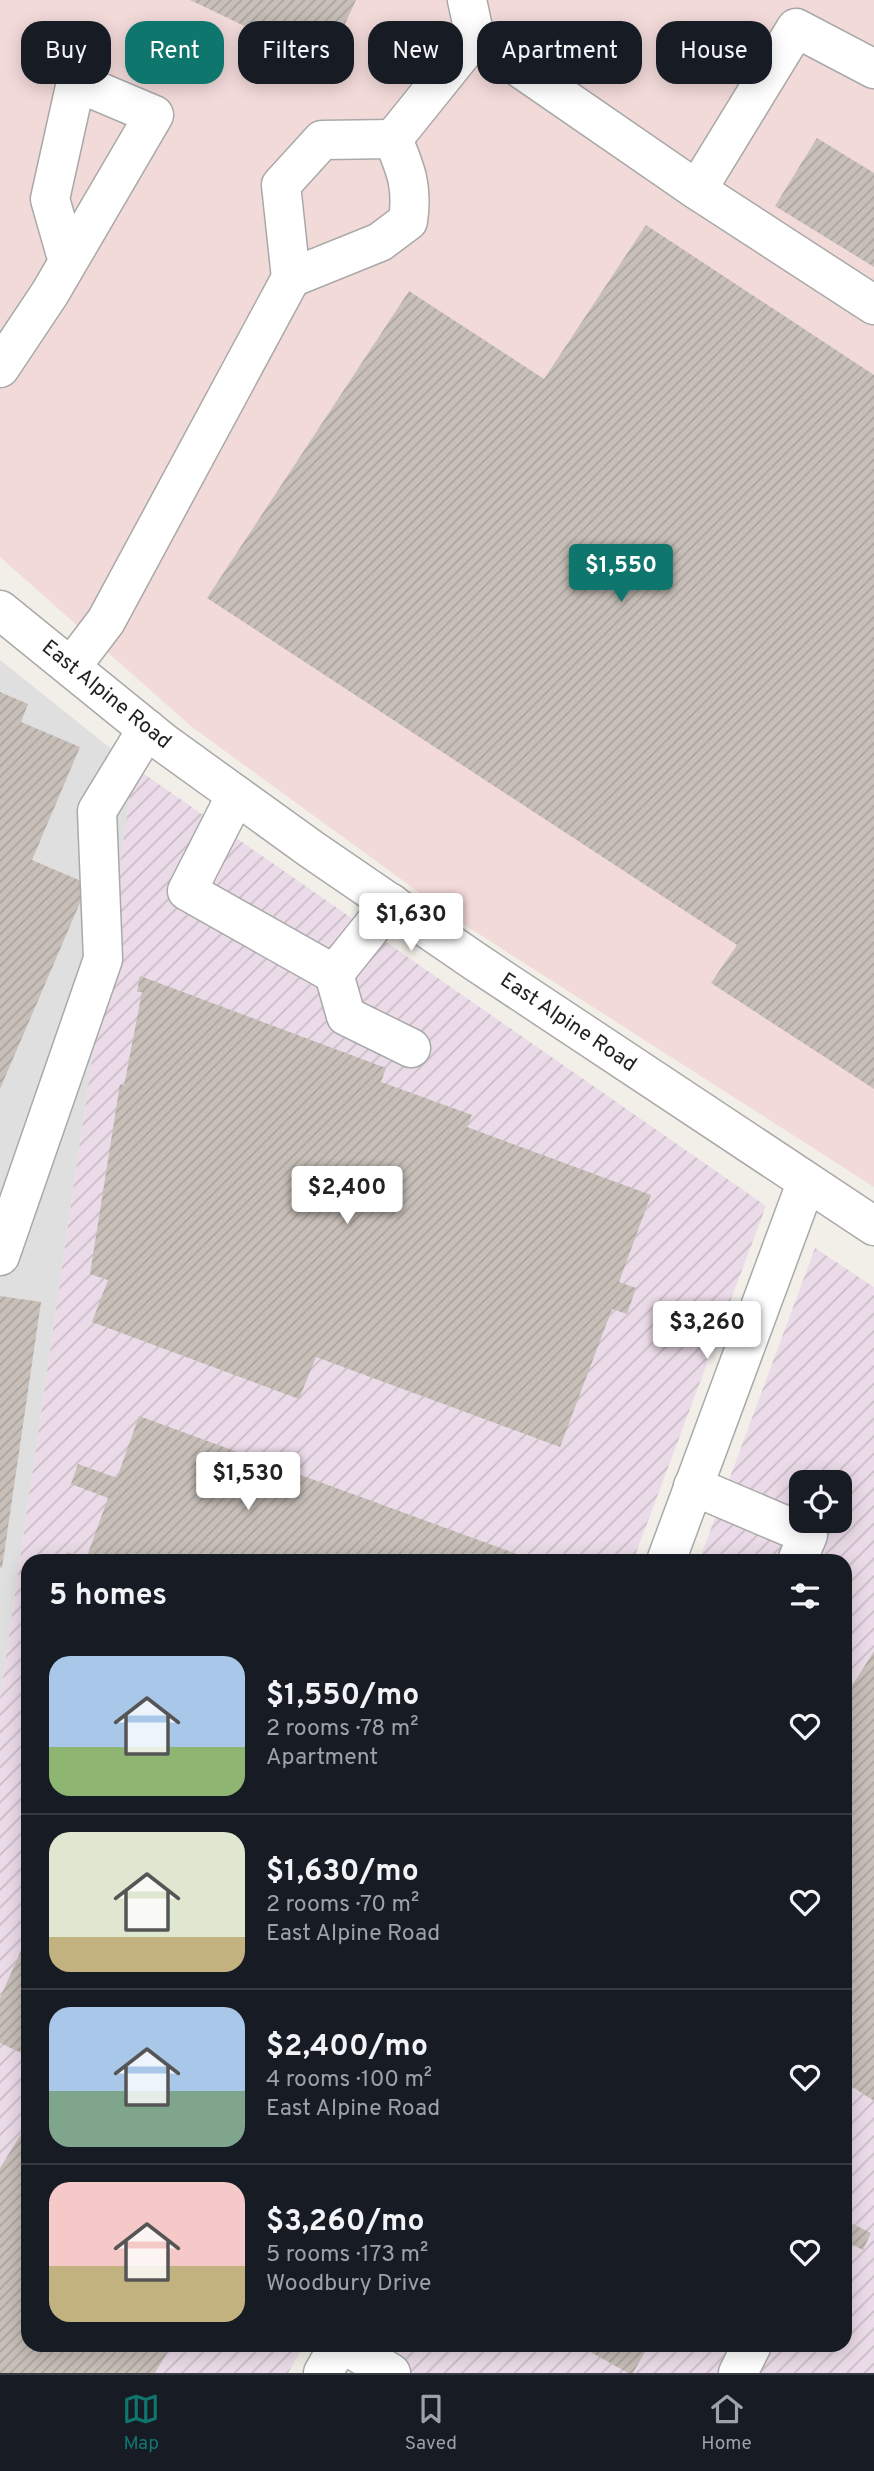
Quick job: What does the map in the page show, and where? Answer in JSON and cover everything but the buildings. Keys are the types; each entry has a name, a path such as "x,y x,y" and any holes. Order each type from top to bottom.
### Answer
{"street":[{"path":"467,0 475,37 696,190 874,305"},
{"path":"696,190 796,28 874,69"},
{"path":"393,139 475,37"},
{"path":"292,278 380,243 408,221 411,200 408,174 393,139"},
{"path":"71,667 106,621 292,278 281,184 322,140 393,139"},
{"path":"0,368 68,262"},
{"name":"East Alpine Road","path":"0,610 147,729 236,794 391,903 874,1226"},
{"path":"0,1256 103,959 97,811 147,729"},
{"path":"236,794 187,891 334,974 346,1016 411,1048"},
{"path":"334,974 391,903"},
{"path":"668,1554 806,1183"},
{"path":"692,1486 807,1535 800,1554"},
{"path":"323,2373 335,2352"},
{"path":"356,2352 391,2373"},
{"path":"737,2373 748,2352"}],"shaded area":[{"path":"0,0 874,0 874,1187 457,920 192,727 0,557"},
{"path":"0,660 134,767 0,1698"},
{"path":"134,767 766,1206 636,1554 21,1554 21,2352 300,2352 288,2373 0,2373 0,1698"},
{"path":"815,1248 874,1287 874,2373 367,2373 377,2352 852,2352 852,1554 702,1554"}]}
